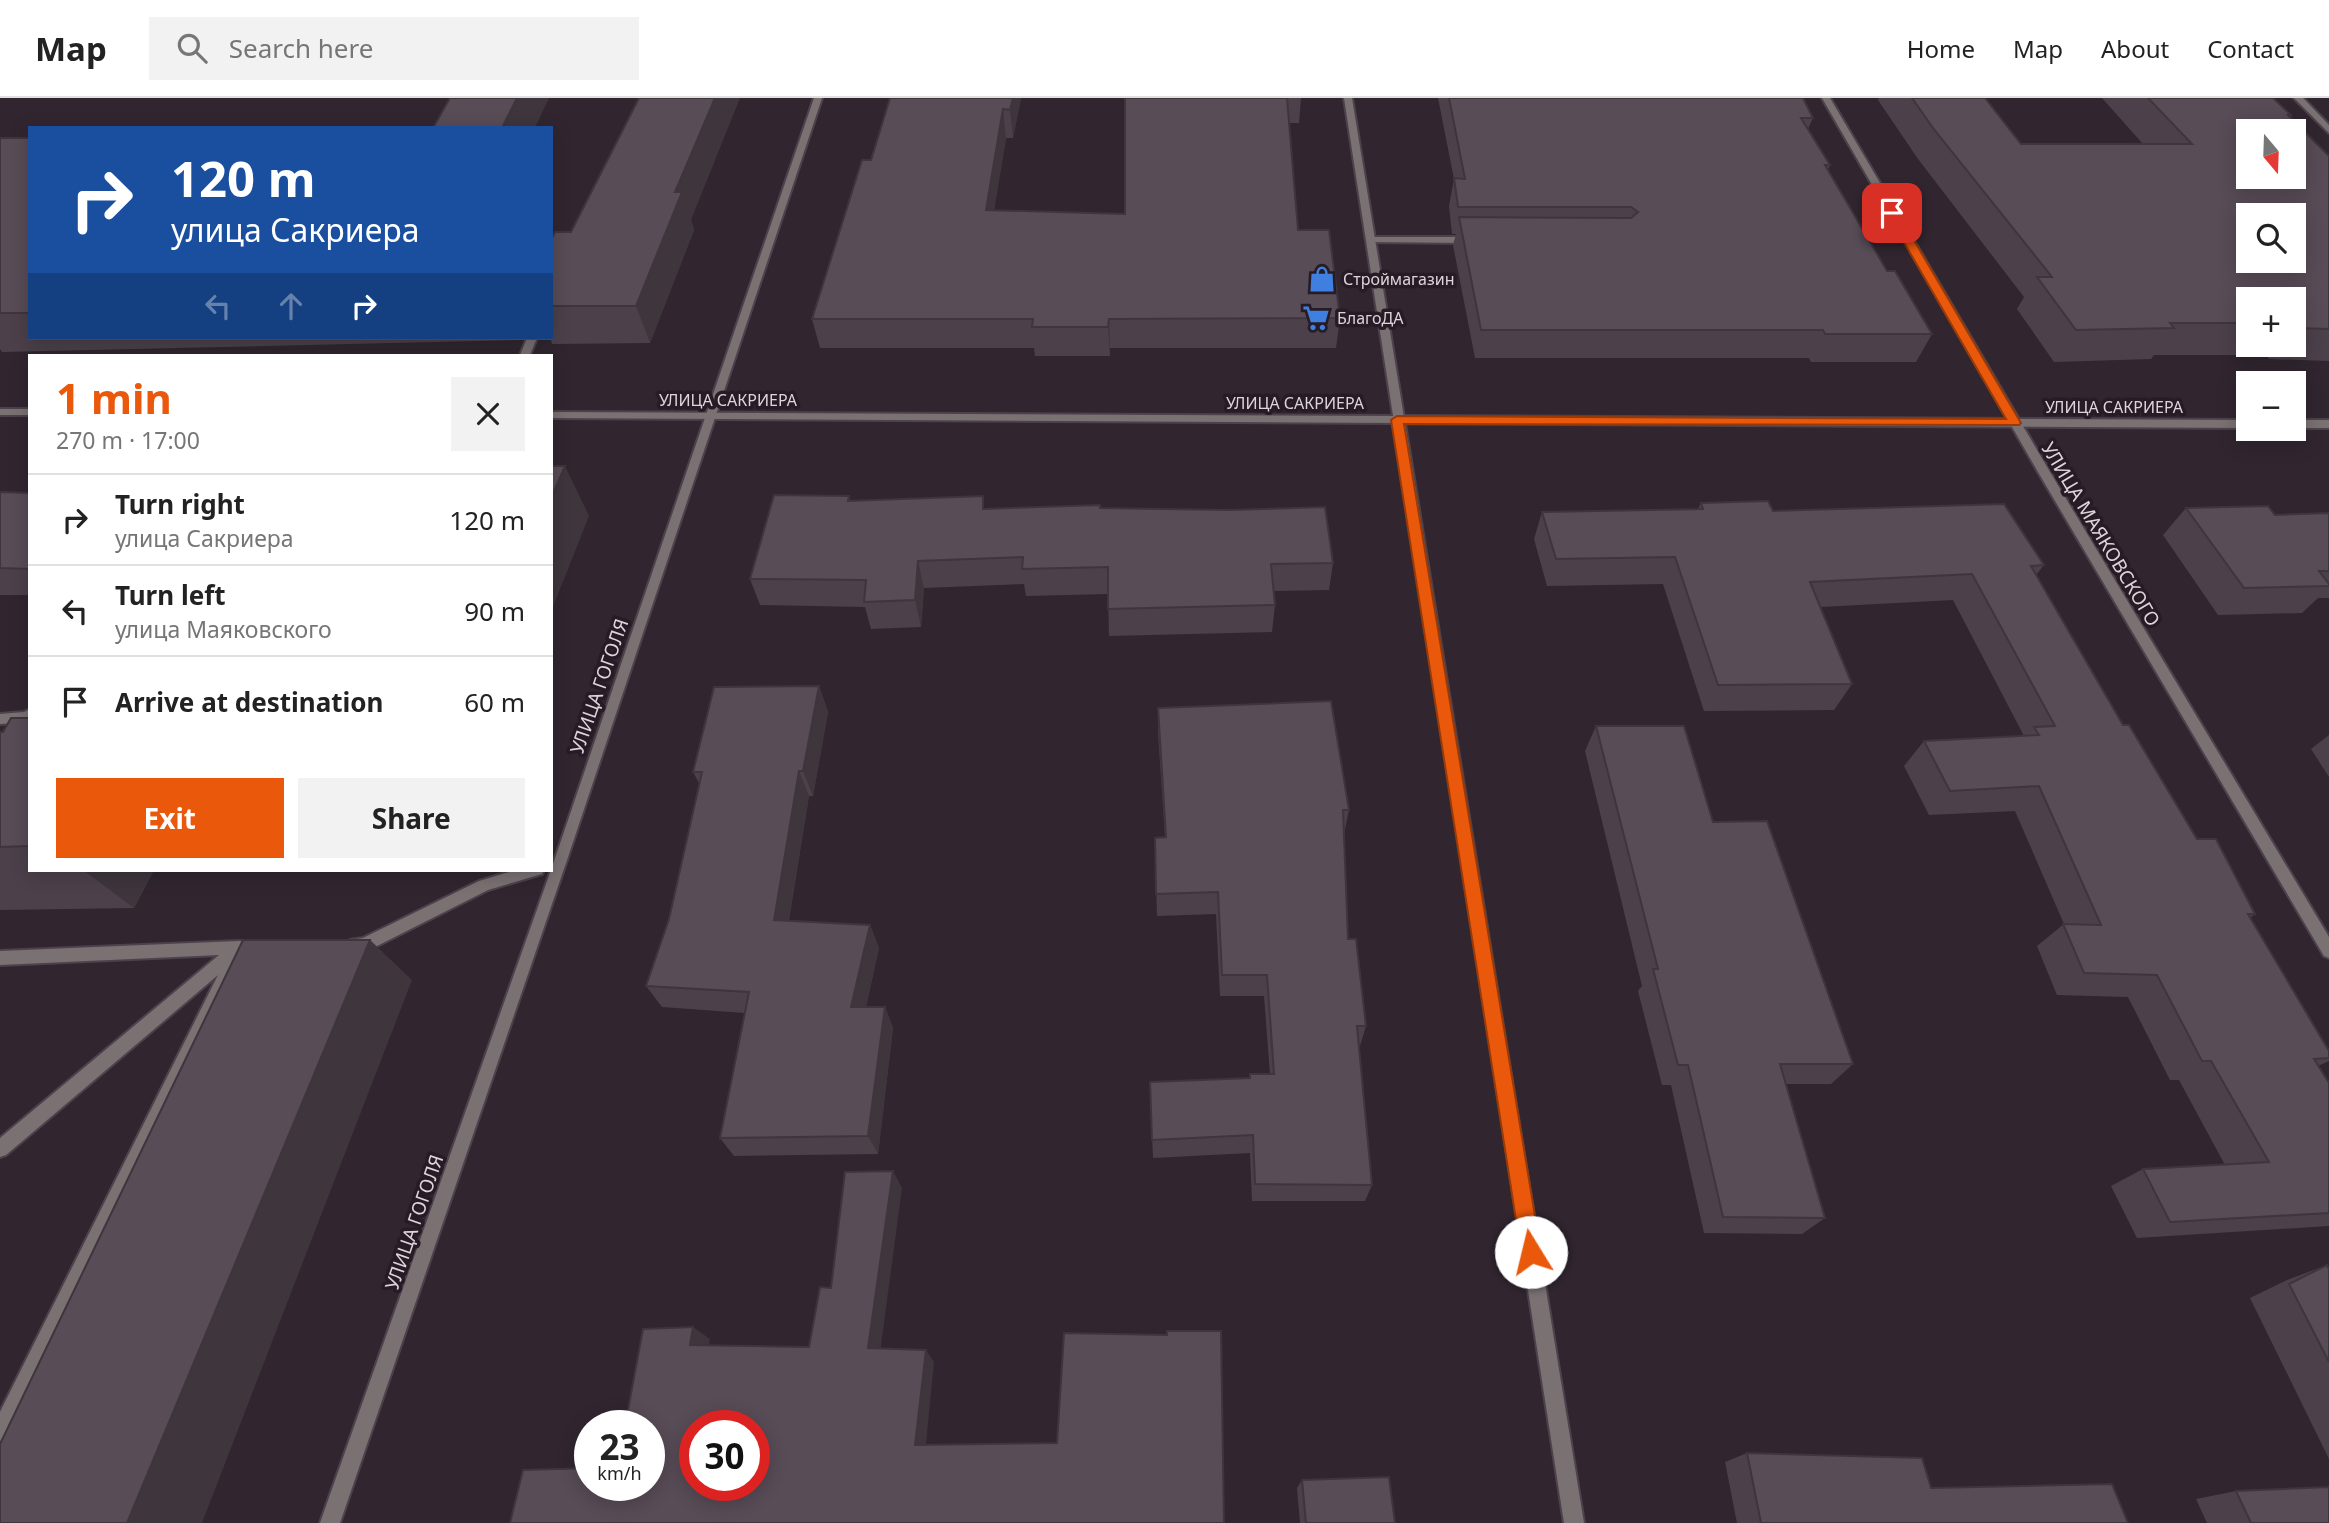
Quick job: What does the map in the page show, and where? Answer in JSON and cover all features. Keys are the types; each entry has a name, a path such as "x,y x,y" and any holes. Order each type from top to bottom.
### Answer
{"street":[{"name":"УЛИЦА ГОГОЛЯ","path":"555,865 818,98"},
{"path":"1348,98 1574,1523"},
{"name":"УЛИЦА МАЯКОВСКОГО","path":"1826,98 2015,423 2329,951"},
{"path":"2298,98 2329,130"},
{"path":"1370,240 1489,240"},
{"path":"0,412 28,412"},
{"name":"УЛИЦА САКРИЕРА","path":"553,415 2236,424"},
{"path":"2306,424 2329,424"},
{"path":"0,719 28,717"},
{"path":"336,946 364,945 484,885 530,872"},
{"name":"УЛИЦА ГОГОЛЯ","path":"330,1523 553,872"},
{"path":"0,958 281,947"},
{"path":"0,1149 239,948"},
{"path":"0,1432 239,948"}],"building":[{"path":"450,98 517,98 503,126 434,126"},
{"path":"639,98 715,98 675,192 682,192 636,306 553,306 553,236 555,232 571,232"},
{"path":"890,98 1013,98 1010,110 1003,109 986,210 1125,214 1125,98 1287,98 1298,230 1329,230 1340,318 1109,319 1108,327 1032,327 1033,319 812,319 862,160 871,160"},
{"path":"1449,98 1803,98 1813,118 1801,118 1830,165 1825,165 1887,271 1895,271 1932,334 1825,334 1823,330 1481,330 1459,217 1631,218 1638,212 1631,207 1458,207 1454,178 1465,179"},
{"path":"1912,98 1985,98 2021,144 2192,144 2148,98 2273,98 2292,119 2236,119 2236,189 2306,189 2306,133 2329,156 2329,329 2306,328 2306,287 2236,287 2236,323 2170,323 2174,328 2076,330 2037,277 2052,277"},
{"path":"0,138 28,138 28,313 0,313"},
{"path":"553,466 565,466 553,493"},
{"path":"0,492 28,493 28,569 0,568"},
{"path":"774,495 849,496 848,501 983,496 983,509 1100,505 1100,508 1228,510 1325,507 1333,563 1271,564 1275,605 1108,609 1108,567 1022,569 1023,557 918,561 915,600 864,602 866,580 750,579"},
{"path":"1768,501 1773,511 2004,504 2044,565 2031,566 2123,725 2129,725 2197,839 2216,839 2255,914 2248,914 2329,1051 2329,1058 2314,1059 2329,1083 2329,1213 2170,1222 2143,1169 2269,1162 2211,1061 2202,1061 2157,975 2084,973 2063,924 2101,925 2039,786 1950,791 1924,741 2039,735 2034,727 2055,726 1972,574 1810,582 1852,684 1718,685 1675,557 1556,559 1542,512 1703,509 1701,503"},
{"path":"2268,506 2275,515 2329,513 2329,571 2319,571 2329,586 2244,588 2186,508"},
{"path":"819,686 803,771 799,771 774,920 870,925 851,1007 885,1007 868,1136 720,1138 749,992 646,986 669,919 702,772 693,772 714,687"},
{"path":"1331,701 1349,810 1343,810 1348,939 1356,939 1366,1026 1357,1026 1372,1185 1255,1184 1253,1135 1152,1140 1150,1082 1250,1078 1250,1074 1274,1074 1267,975 1222,975 1218,892 1156,894 1155,838 1166,837 1158,708"},
{"path":"11,718 28,718 28,846 0,847 0,732 3,732"},
{"path":"1596,726 1684,726 1713,822 1767,821 1853,1064 1780,1064 1825,1218 1723,1217 1688,1065 1678,1065 1653,969 1658,969"},
{"path":"243,940 370,940 127,1523 0,1523 0,1444"},
{"path":"893,1171 868,1348 926,1350 915,1445 1057,1443 1064,1333 1167,1335 1167,1331 1221,1331 1224,1523 510,1523 523,1470 574,1468 574,1501 665,1501 665,1410 628,1410 643,1329 693,1327 690,1345 809,1347 820,1287 831,1288 845,1172"},
{"path":"2327,1265 2329,1269 2329,1362 2289,1284"},
{"path":"1747,1453 1922,1458 1931,1488 2112,1484 2128,1523 1761,1523"},
{"path":"1389,1477 1395,1523 1306,1523 1302,1480"},
{"path":"2329,1487 2329,1523 2251,1523 2236,1491"}],"place":[{"name":"Строймагазин","path":"1322,279"},
{"name":"БлагоДА","path":"1316,318"}],"route":[{"path":"1531,1252 1397,420 2015,423 1892,213"}]}
